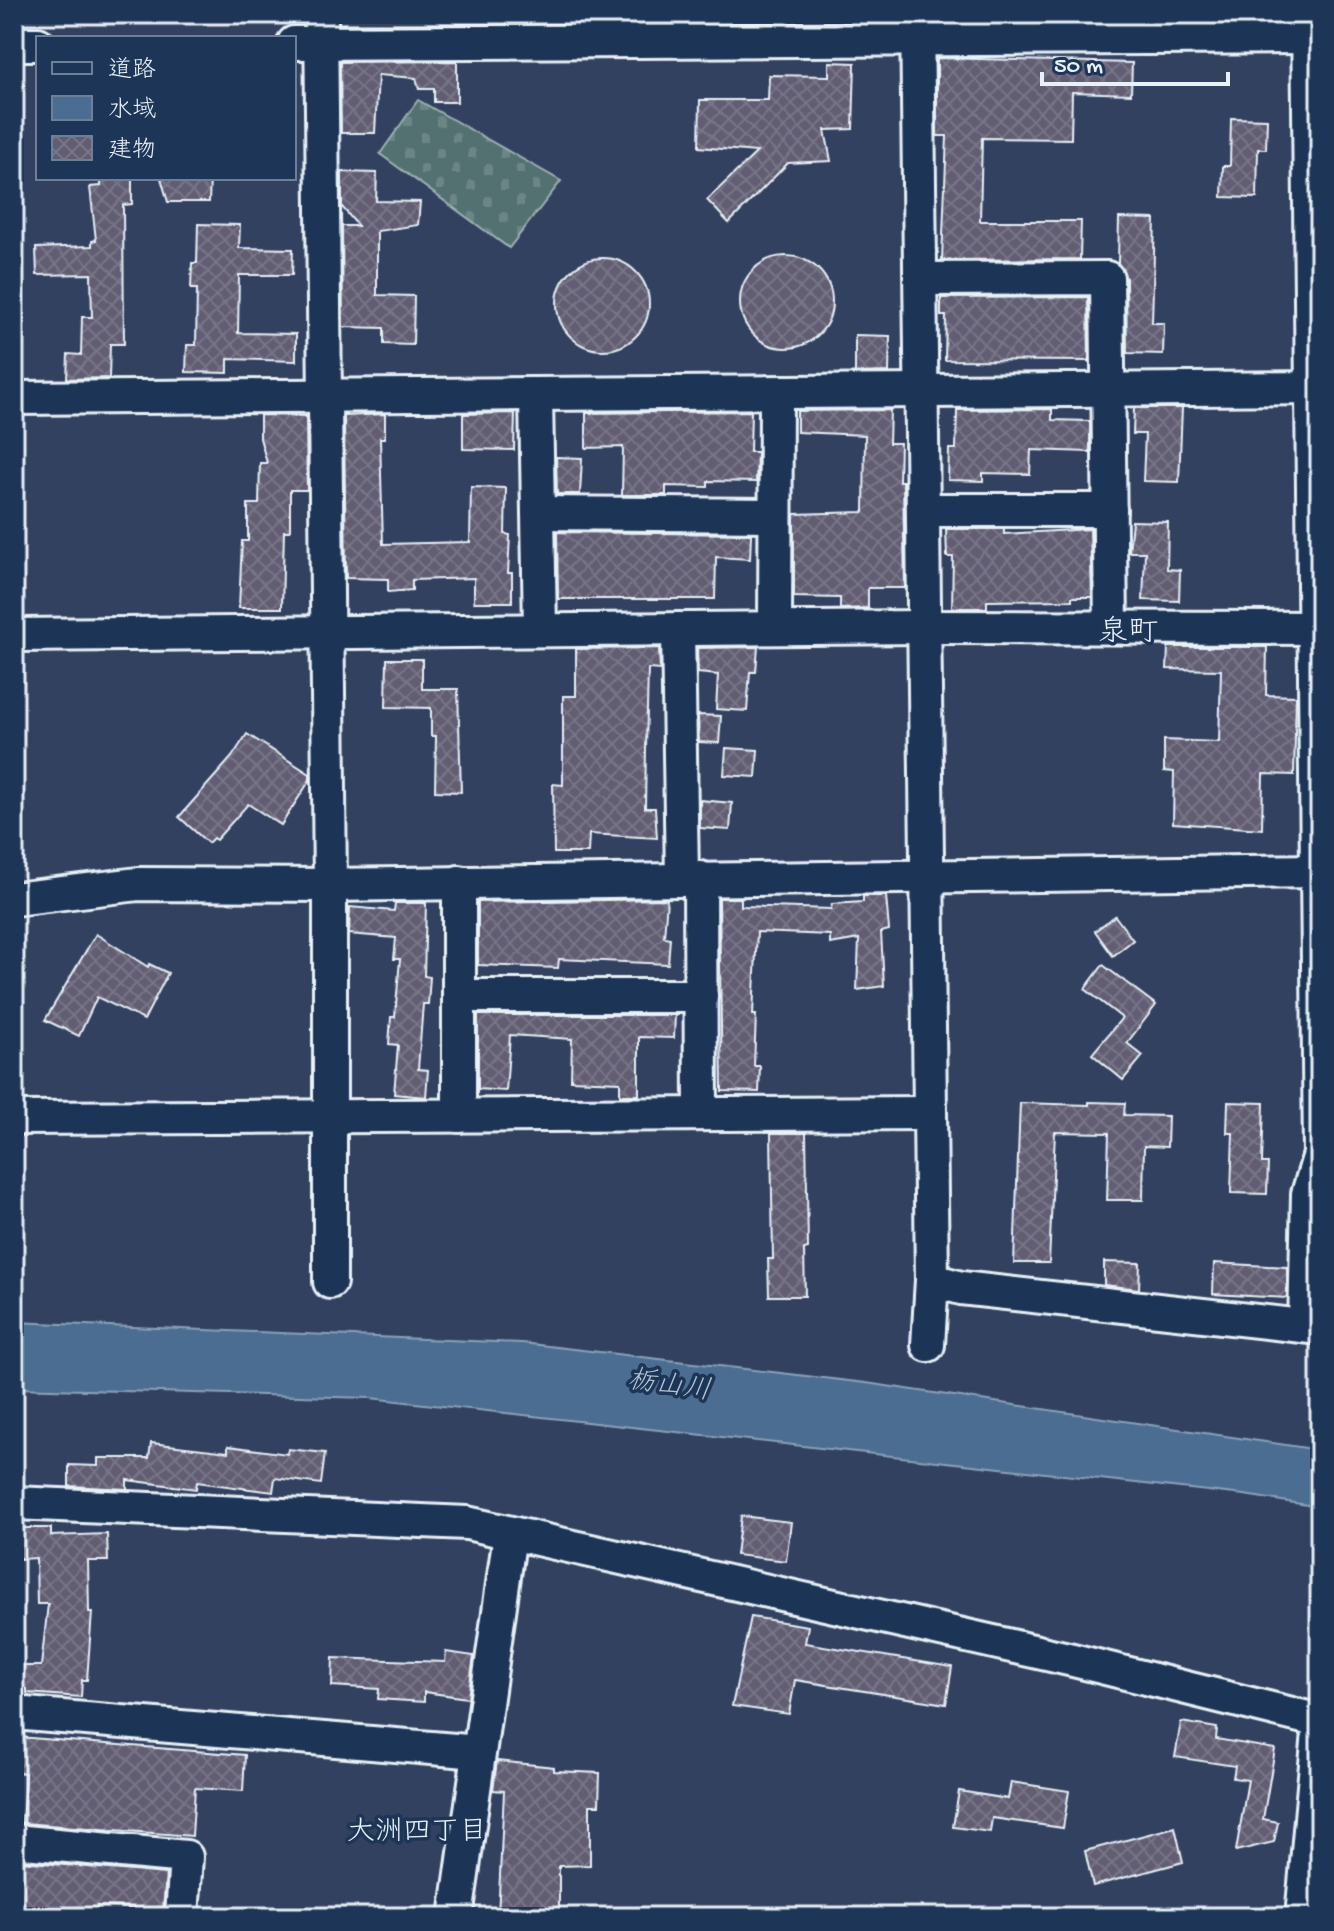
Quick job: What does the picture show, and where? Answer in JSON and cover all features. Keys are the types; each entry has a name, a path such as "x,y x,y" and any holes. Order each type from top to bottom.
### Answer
{"street":[{"path":"917,27 924,392 932,1280 928,1345"},
{"path":"330,1282 330,885 324,398 312,33 917,27 1312,29 1320,1154 1308,1194 1312,1327 961,1288 932,1280"},
{"path":"14,44 36,44"},
{"path":"922,279 1107,278 1111,627"},
{"path":"14,398 1316,388"},
{"path":"775,628 776,393"},
{"path":"536,396 540,630"},
{"path":"924,510 1110,510"},
{"path":"538,513 774,515"},
{"path":"14,635 924,627 1317,628"},
{"path":"678,629 691,878 701,996 701,1114"},
{"path":"14,899 138,884 330,885 926,874 1319,871"},
{"path":"459,882 459,1116"},
{"path":"459,996 701,996"},
{"path":"14,1118 929,1113"},
{"path":"14,1503 467,1523 1058,1656 1320,1721 1302,1917"},
{"path":"456,1917 510,1534"},
{"path":"14,1713 479,1752"},
{"path":"14,1841 186,1857 182,1917"}],"green space":[{"path":"418,100 561,181 509,248 380,154"}],"water":[{"name":"栃山川","path":"14,1322 522,1343 866,1383 1320,1450 1320,1507 1244,1495 370,1398 14,1388"}],"building":[{"path":"937,58 1132,63 1131,94 1072,92 1071,139 982,138 980,221 1081,221 1080,259 942,260 947,136 937,136"},
{"path":"457,61 457,102 434,102 434,89 419,89 416,78 378,75 375,133 341,133 340,62"},
{"path":"829,62 855,63 853,129 825,130 831,161 788,163 729,223 707,200 757,152 699,147 700,100 768,100 769,75 829,76"},
{"path":"1231,118 1267,119 1266,149 1258,149 1257,198 1222,197 1223,166 1230,166"},
{"path":"342,172 377,173 376,201 420,202 418,225 377,231 377,295 414,296 413,345 384,344 384,328 343,327 342,226 358,226 342,207"},
{"path":"101,180 132,180 132,204 123,205 124,344 110,344 109,378 67,379 68,354 81,355 82,317 92,317 91,274 37,275 36,248 92,246 92,241 96,240 90,187 101,186"},
{"path":"162,180 210,180 209,202 168,202"},
{"path":"1119,218 1155,219 1152,323 1164,323 1163,354 1127,353 1126,278 1118,263"},
{"path":"198,224 240,225 239,248 293,249 292,275 239,275 238,333 296,334 296,361 228,359 228,373 186,372 187,345 196,345 197,289 191,289 192,263 197,263"},
{"path":"786,256 804,259 819,269 829,284 832,302 829,320 819,335 804,345 786,348 768,345 753,335 743,320 740,302 743,284 753,269 768,259"},
{"path":"603,258 621,262 636,271 645,286 649,304 645,322 636,337 621,346 603,350 585,346 570,337 561,322 557,304 561,286 570,271 585,262"},
{"path":"1088,297 1089,361 945,360 946,316 941,316 941,298"},
{"path":"855,335 890,336 889,372 855,373"},
{"path":"1134,408 1182,408 1179,482 1143,481 1145,434 1133,434"},
{"path":"1052,409 1052,420 1090,421 1090,452 1031,450 1030,474 983,473 983,481 948,480 949,449 956,449 957,410"},
{"path":"890,410 889,443 900,443 905,588 868,588 868,608 840,609 840,598 794,597 794,514 864,512 865,435 797,432 797,411"},
{"path":"751,411 750,452 757,452 756,482 708,481 708,487 666,486 666,495 622,495 623,447 586,448 586,413"},
{"path":"515,413 514,450 463,449 463,414"},
{"path":"385,414 385,438 380,438 383,544 470,542 471,487 506,488 505,534 510,535 508,573 512,573 512,602 474,602 474,578 412,580 412,590 388,592 388,579 346,578 344,416"},
{"path":"260,415 306,416 307,490 290,490 290,531 284,531 282,608 239,608 242,541 248,541 248,504 259,504 260,463 267,463 260,438"},
{"path":"556,457 582,458 580,494 557,494"},
{"path":"1132,521 1168,522 1167,569 1180,570 1179,601 1143,600 1145,552 1129,552"},
{"path":"946,529 1004,529 1004,534 1090,529 1092,597 987,601 987,608 952,608 953,557 947,557"},
{"path":"557,532 751,534 750,559 716,557 715,599 558,599"},
{"path":"758,647 756,672 750,672 747,711 716,709 718,675 698,673 697,648"},
{"path":"1168,647 1267,647 1266,695 1296,696 1294,775 1263,774 1262,829 1173,823 1174,772 1164,771 1164,740 1219,742 1221,670 1167,669"},
{"path":"659,648 660,670 648,669 645,808 655,808 657,838 589,834 588,853 554,853 553,784 563,785 563,696 576,696 576,649"},
{"path":"387,659 422,659 422,689 458,689 461,792 435,791 436,736 431,736 431,708 386,707"},
{"path":"698,715 721,716 719,743 699,742"},
{"path":"247,734 310,774 310,780 281,825 248,804 216,840 213,838 208,843 179,817 232,757"},
{"path":"726,748 758,750 756,777 724,775"},
{"path":"700,800 732,803 730,830 700,828"},
{"path":"863,896 886,896 889,930 881,932 884,986 857,990 859,939 830,944 830,935 757,932 753,1015 756,1015 754,1066 760,1066 759,1092 722,1091 719,898 741,898 741,906 831,909 832,904 863,902"},
{"path":"667,899 664,937 670,938 668,964 559,959 558,968 478,965 478,902"},
{"path":"395,903 426,903 424,976 430,977 428,1004 423,1004 418,1069 428,1070 426,1097 394,1094 398,1045 389,1044 391,1017 395,1017 400,959 394,959 396,938 349,934 350,907 394,911"},
{"path":"1115,916 1133,940 1113,956 1095,931"},
{"path":"96,934 148,967 149,964 168,973 144,1020 97,997 79,1036 45,1020"},
{"path":"1103,965 1156,1005 1127,1043 1143,1056 1123,1080 1092,1054 1122,1018 1085,989"},
{"path":"478,1015 675,1015 674,1038 639,1037 639,1095 620,1095 620,1082 571,1080 572,1039 510,1035 506,1091 478,1089"},
{"path":"1089,1102 1125,1103 1124,1115 1168,1116 1167,1147 1144,1146 1143,1200 1107,1200 1109,1133 1055,1132 1049,1263 1014,1263 1020,1103 1089,1105"},
{"path":"1228,1102 1264,1103 1262,1163 1268,1163 1267,1194 1231,1193 1233,1133 1227,1133"},
{"path":"771,1133 806,1133 808,1248 804,1249 805,1296 769,1296 768,1259 773,1259"},
{"path":"1104,1262 1140,1263 1139,1289 1104,1285"},
{"path":"1214,1263 1287,1267 1287,1298 1213,1294"},
{"path":"151,1443 228,1452 228,1446 287,1454 288,1449 325,1453 321,1484 275,1478 273,1492 197,1482 196,1489 127,1480 127,1489 69,1486 69,1465 98,1466 98,1458 149,1458"},
{"path":"741,1516 791,1522 786,1561 736,1555"},
{"path":"20,1528 51,1528 51,1536 107,1534 108,1561 88,1561 89,1612 92,1612 87,1680 82,1680 81,1697 27,1693 27,1689 14,1688 14,1666 41,1666 48,1604 37,1604 36,1558 20,1559"},
{"path":"751,1617 808,1626 805,1643 952,1667 946,1704 795,1680 789,1714 732,1706"},
{"path":"446,1652 474,1656 468,1698 424,1692 424,1702 378,1699 379,1689 332,1686 333,1658 445,1662"},
{"path":"1181,1722 1217,1728 1216,1739 1275,1749 1263,1819 1278,1822 1274,1842 1236,1851 1248,1780 1233,1778 1235,1766 1175,1757"},
{"path":"18,1737 245,1755 243,1791 195,1788 192,1836 22,1823 25,1773 16,1772"},
{"path":"497,1761 554,1767 554,1771 600,1773 599,1805 590,1805 590,1865 559,1866 559,1917 498,1917 504,1791 493,1790"},
{"path":"1011,1782 1069,1791 1063,1828 992,1818 990,1832 953,1827 959,1791 1008,1799"},
{"path":"1175,1827 1183,1862 1093,1886 1085,1851"},
{"path":"20,1861 166,1874 163,1910 97,1906 97,1917 17,1917"}],"district":[{"name":"泉町","path":"1128,634"},
{"name":"大洲四丁目","path":"417,1833"}]}
